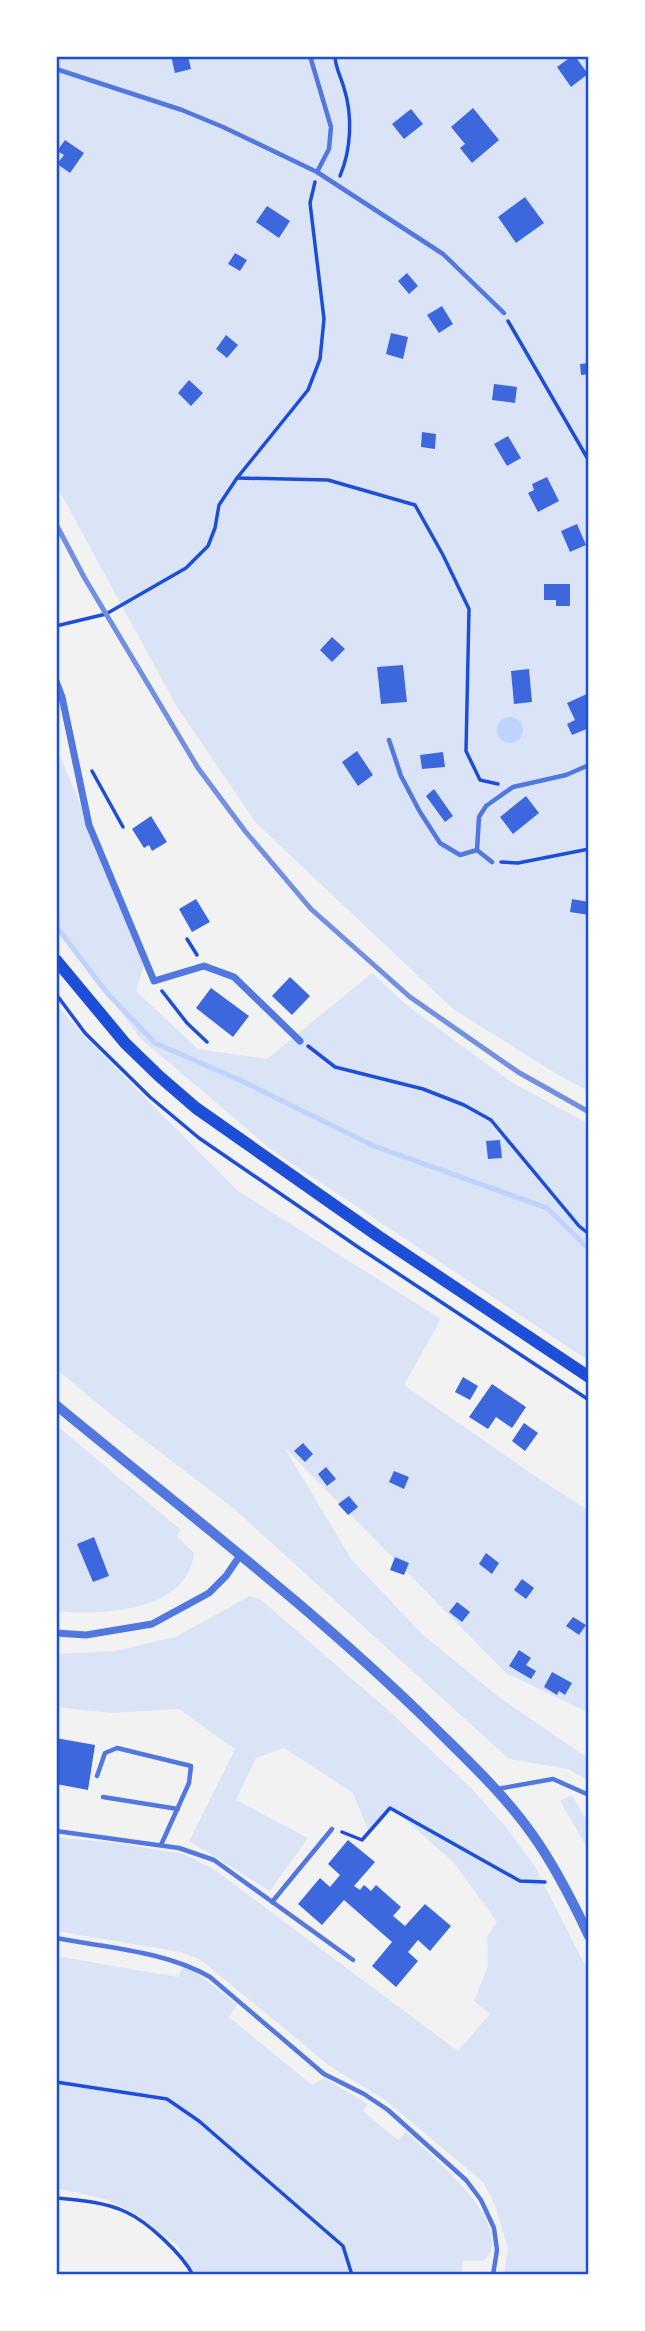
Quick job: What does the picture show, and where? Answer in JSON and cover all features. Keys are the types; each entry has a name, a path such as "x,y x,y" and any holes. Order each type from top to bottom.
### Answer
{"main road":[{"path":"56,960 125,1043 196,1108 388,1244 589,1377"}],"street":[{"path":"56,681 62,697 89,825 154,981 204,965 234,977 300,1041"},
{"path":"56,1405 241,1554 409,1702 496,1790 534,1836 589,1936"},
{"path":"56,1633 86,1635 152,1623 209,1593 226,1576 241,1554"}],"lane":[{"path":"310,56 331,128 329,149 317,172"},
{"path":"56,69 182,110 317,172 443,254 504,313"},
{"path":"389,740 401,776 419,812 440,843 460,855 477,850"},
{"path":"477,850 479,817 486,807 513,787 566,775 589,765"},
{"path":"477,850 492,862"},
{"path":"97,1776 105,1753 117,1748 191,1766 189,1783 161,1845"},
{"path":"496,1790 553,1779 589,1795"},
{"path":"103,1797 178,1809"},
{"path":"272,1902 332,1829"},
{"path":"56,1831 179,1848 214,1860 353,1960"},
{"path":"56,1938 170,1959 211,1976 324,2074 364,2094 388,2110 466,2180 481,2200 494,2228 497,2250 493,2275"}],"path":[{"path":"335,56 345,91 349,123 346,160 336,185"},
{"path":"56,626 106,614 186,568 208,546 219,505 237,478 308,390 320,359 324,319 310,203 317,172"},
{"path":"504,313 589,461"},
{"path":"237,478 328,480 415,505 469,609 466,751 480,780 513,787"},
{"path":"90,768 123,827"},
{"path":"492,862 517,863 589,849"},
{"path":"187,939 204,965"},
{"path":"154,981 187,1023 206,1042"},
{"path":"300,1041 335,1067 423,1089 464,1105 491,1120 579,1226 589,1234"},
{"path":"332,1829 362,1840 390,1808 520,1881 561,1882"},
{"path":"56,2081 167,2099 199,2121 343,2246 352,2275"},
{"path":"56,2198 126,2212 171,2247 188,2264 193,2275"}],"shaded area":[{"path":"56,56 589,56 589,1091 560,1076 453,1009 256,823 177,707 56,485"},
{"path":"56,747 146,959 136,991 198,1049 267,1059 372,973 404,1003 511,1082 589,1124 589,1361 273,1151 141,1039 56,926"},
{"path":"56,1004 82,1034 238,1191 441,1319 404,1385 589,1511 589,1713 506,1673 284,1447 352,1560 423,1635 499,1697 589,1759 589,1781 568,1769 509,1759 233,1508 56,1369"},
{"path":"56,1425 181,1530 177,1537 194,1553 188,1573 176,1588 159,1599 140,1606 96,1612 56,1611"},
{"path":"250,1596 260,1599 388,1710 472,1789 505,1826 534,1865 589,1973 589,2275 504,2275 508,2249 495,2205 483,2182 385,2100 331,2067 201,1960 181,1952 56,1931 56,1837 184,1854 212,1868 458,2051 490,2014 474,2001 488,1966 487,1936 497,1922 454,1863 390,1806 368,1830 353,1793 284,1748 256,1758 236,1800 308,1838 270,1891 189,1841 235,1749 179,1709 111,1713 56,1707 56,1654 116,1651 175,1637"},
{"path":"572,1795 589,1824 589,1851 560,1801"},
{"path":"56,1956 178,1977 183,1966 197,1973 237,2005 229,2017 312,2085 324,2078 368,2104 363,2111 398,2140 406,2132 446,2169 485,2216 491,2232 491,2251 484,2261 463,2261 461,2275 195,2275 178,2246 138,2215 105,2199 56,2188"}],"water":[{"path":"510,717 519,721 523,730 519,739 510,743 501,739 497,730 501,721"}],"building":[{"path":"171,56 188,56 191,69 175,73"},
{"path":"575,56 588,74 571,87 557,67"},
{"path":"473,108 499,140 472,163 460,148 465,144 451,127"},
{"path":"411,109 423,124 404,139 392,124"},
{"path":"65,140 84,153 70,173 57,164 64,155 57,151"},
{"path":"525,197 544,223 516,243 498,217"},
{"path":"267,206 290,221 279,238 256,222"},
{"path":"235,253 247,260 240,271 228,264"},
{"path":"407,273 418,286 409,294 398,281"},
{"path":"442,306 453,324 439,333 427,315"},
{"path":"391,333 408,337 403,359 386,354"},
{"path":"226,335 238,345 227,358 216,349"},
{"path":"589,363 589,374 581,375 580,364"},
{"path":"189,380 203,393 191,406 178,393"},
{"path":"494,384 517,387 515,403 492,400"},
{"path":"422,432 436,434 435,449 421,447"},
{"path":"508,436 521,458 507,466 494,444"},
{"path":"547,477 559,501 538,512 528,493 534,490 532,484"},
{"path":"577,524 586,545 570,552 561,531"},
{"path":"544,584 570,584 570,606 556,606 556,600 544,600"},
{"path":"332,637 345,649 332,662 320,650"},
{"path":"403,665 407,702 381,704 377,667"},
{"path":"529,669 532,702 514,704 511,671"},
{"path":"589,693 589,728 572,735 567,724 575,720 567,703"},
{"path":"357,751 373,775 358,786 342,762"},
{"path":"443,752 445,767 422,769 420,755"},
{"path":"434,789 453,816 445,822 426,796"},
{"path":"526,796 539,813 513,834 500,817"},
{"path":"151,816 167,842 152,851 149,845 144,848 132,829"},
{"path":"196,899 210,922 192,932 179,909"},
{"path":"572,899 589,902 589,915 570,912"},
{"path":"290,977 310,996 292,1015 272,996"},
{"path":"211,988 249,1016 233,1037 196,1008"},
{"path":"500,1140 502,1158 488,1159 486,1141"},
{"path":"463,1377 478,1386 470,1400 455,1392"},
{"path":"492,1384 526,1407 512,1428 496,1417 488,1429 469,1417"},
{"path":"524,1423 538,1433 525,1451 512,1441"},
{"path":"303,1443 313,1454 305,1462 294,1451"},
{"path":"326,1467 336,1479 327,1486 318,1474"},
{"path":"394,1471 409,1477 404,1489 389,1482"},
{"path":"349,1496 358,1507 348,1515 338,1504"},
{"path":"94,1537 109,1576 93,1582 77,1544"},
{"path":"486,1553 499,1563 492,1574 479,1564"},
{"path":"395,1557 409,1563 404,1575 390,1570"},
{"path":"522,1579 534,1588 526,1599 514,1590"},
{"path":"457,1602 470,1612 462,1622 449,1612"},
{"path":"573,1617 586,1625 579,1635 566,1626"},
{"path":"519,1650 531,1658 526,1665 536,1671 531,1679 509,1666"},
{"path":"552,1672 572,1683 565,1695 559,1691 557,1695 544,1687"},
{"path":"56,1738 95,1745 88,1790 56,1784"},
{"path":"348,1840 375,1862 354,1886 360,1890 364,1885 371,1891 376,1885 401,1907 393,1916 405,1926 425,1904 451,1926 430,1951 418,1940 408,1952 418,1961 396,1987 372,1966 392,1942 344,1900 322,1925 298,1904 320,1878 330,1887 340,1875 328,1864"}],"waterway":[{"path":"56,926 107,993 155,1043 244,1082 374,1146 547,1208 589,1249"}],"railway":[{"path":"56,524 84,577 198,768 245,831 311,909 410,997 518,1072 589,1112"}]}
